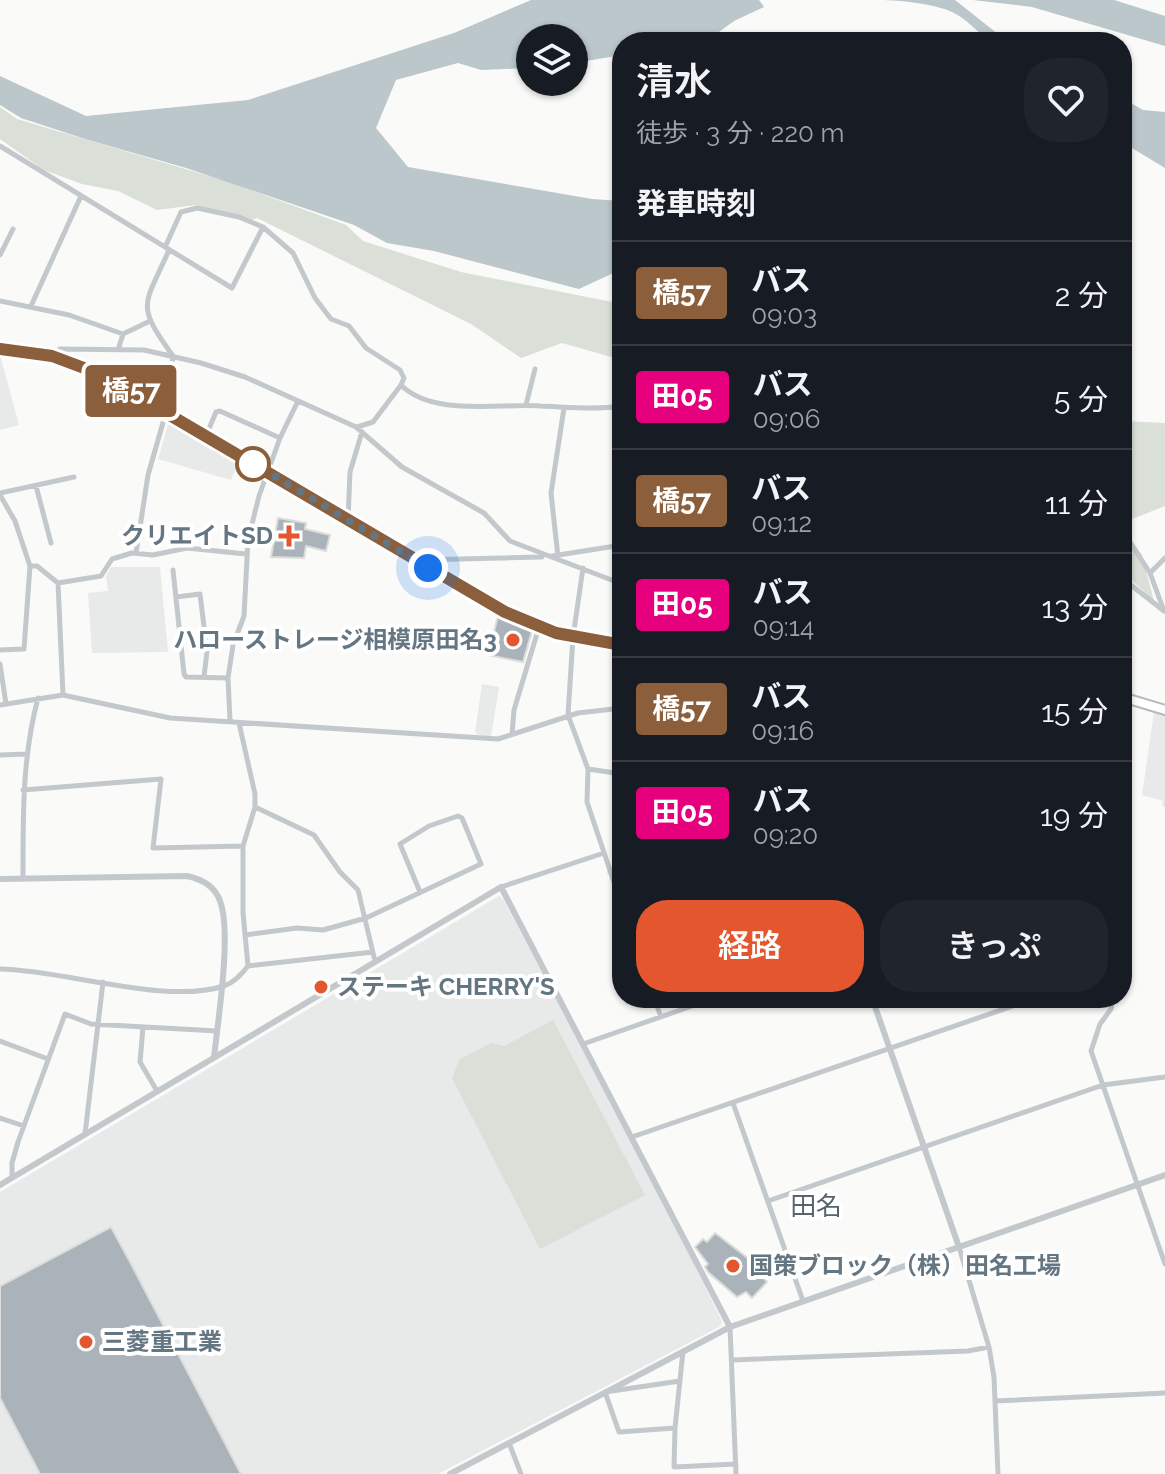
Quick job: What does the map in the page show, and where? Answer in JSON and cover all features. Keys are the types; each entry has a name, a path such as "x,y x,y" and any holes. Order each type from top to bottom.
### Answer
{"main road":[{"path":"0,349 52,356 100,374 505,612 573,637 612,643"},
{"path":"1132,700 1165,710"}],"street":[{"path":"0,146 232,288 263,227"},
{"path":"31,306 81,196"},
{"path":"136,553 148,475 166,412 173,356 148,322 146,308 181,212 197,208 239,217 263,227 293,253 315,298 331,319 349,326 372,354 400,370 404,378 401,385 373,422 359,429"},
{"path":"0,255 13,229"},
{"path":"0,301 31,306 123,334 148,322"},
{"path":"118,350 123,334"},
{"path":"52,356 60,349 144,350 245,377 359,429 402,467 484,513 510,541 547,556"},
{"path":"526,405 535,369"},
{"path":"401,385 411,394 438,402 498,408 526,405 564,408 612,406"},
{"path":"230,721 228,678 233,645 244,616 246,554 259,496 280,438 298,401"},
{"path":"558,557 551,493 564,408"},
{"path":"206,436 216,412 220,411 280,438"},
{"path":"348,520 350,472 359,429"},
{"path":"0,650 24,649 30,566 15,521 0,494 74,477"},
{"path":"36,486 51,543"},
{"path":"1132,545 1150,573 1165,612"},
{"path":"413,560 558,557 612,547"},
{"path":"58,583 101,576 112,559 136,553 153,555 187,548 246,554"},
{"path":"558,557 612,580"},
{"path":"1150,573 1165,558"},
{"path":"30,566 37,566 58,583 63,695"},
{"path":"583,568 573,637 568,715 588,769 587,802 612,878"},
{"path":"173,570 184,674 228,678"},
{"path":"1132,586 1165,612"},
{"path":"176,597 200,594 207,651 204,677"},
{"path":"512,734 514,710 539,627"},
{"path":"0,664 3,705 63,695 152,715 239,723 498,739 568,715 612,708"},
{"path":"23,879 23,790 38,698"},
{"path":"239,723 255,794 255,807 243,846 248,966"},
{"path":"0,755 27,754"},
{"path":"588,769 612,773"},
{"path":"23,790 161,779 153,848 243,846"},
{"path":"255,807 314,835 340,872 358,890 375,961"},
{"path":"245,935 297,928 323,930 366,918 481,864 462,818 458,816 429,826 400,844 420,892"},
{"path":"0,1185 501,887 604,853"},
{"path":"0,879 187,876 207,884 220,899 223,914 222,987 214,1057"},
{"path":"501,887 730,1327 736,1474"},
{"path":"0,969 173,990 222,987 248,966 373,952"},
{"path":"85,1134 103,982"},
{"path":"658,1008 661,1017"},
{"path":"583,1044 687,1008"},
{"path":"876,1008 959,1247 989,1347 998,1474"},
{"path":"632,1137 1007,1008"},
{"path":"1111,1008 1100,1024 1091,1051 1165,1264"},
{"path":"12,1177 12,1163 24,1126 65,1014 98,1024 217,1031"},
{"path":"143,1027 140,1062 157,1091"},
{"path":"0,1041 48,1059"},
{"path":"768,1201 1103,1085 1165,1077"},
{"path":"733,1103 803,1301"},
{"path":"0,1118 24,1126"},
{"path":"450,1474 730,1327 1165,1175"},
{"path":"732,1360 968,1351 989,1347"},
{"path":"683,1351 675,1428 675,1470 736,1464"},
{"path":"605,1392 680,1381"},
{"path":"605,1392 619,1432 675,1428"},
{"path":"995,1401 1165,1393"},
{"path":"509,1443 521,1474"}],"shaded area":[{"path":"531,0 759,0 764,7 719,32 612,32 612,57 588,61 588,24 516,24 516,69 481,70 458,63 396,80 376,128 408,167 612,200 612,274 579,289 434,251 387,243 354,225 186,168 21,118 0,105 0,76 86,116 248,100 454,33"},
{"path":"880,0 955,0 995,32 979,32 962,18 938,7"},
{"path":"973,0 1114,0 1165,16 1165,46 1132,36 1132,32 1117,32 1032,7"},
{"path":"1132,104 1143,110 1165,112 1165,168 1132,148"},
{"path":"0,107 17,119 229,182 346,225 363,241 461,272 612,302 612,357 562,343 521,358 471,324 257,218 252,220 196,205 157,210 118,191 82,184 44,170 0,139"},
{"path":"0,355 19,425 0,430"},
{"path":"169,421 238,463 231,480 158,459"},
{"path":"1132,421 1165,423 1165,506 1132,519"},
{"path":"1132,540 1142,555 1154,601 1132,580"},
{"path":"111,567 160,567 168,652 92,653 88,593 108,591 106,576"},
{"path":"482,684 499,687 491,737 475,732"},
{"path":"1154,712 1165,715 1165,807 1162,806 1163,801 1142,795"},
{"path":"499,896 693,1262 722,1321 721,1326 438,1474 0,1474 0,1192"},
{"path":"553,1020 645,1195 540,1249 452,1078 460,1059 491,1043 504,1046"}],"building":[{"name":"クリエイトSD","path":"278,518 306,523 305,529 330,535 326,551 306,546 304,558 271,557"},
{"name":"ハローストレージ相模原田名3","path":"498,616 532,631 523,662 488,655"},
{"name":"三菱重工業","path":"111,1227 241,1474 40,1474 0,1398 0,1286"},
{"name":"国策ブロック（株）田名工場","path":"715,1233 766,1272 762,1276 767,1282 752,1298 746,1292 737,1297 705,1267 708,1264 695,1247 703,1239 707,1242"}],"bus line":[{"name":"橋57","path":"0,349 52,356 100,374 505,612 556,633 612,644"}],"place":[{"name":"クリエイトSD","path":"289,536"},
{"name":"ハローストレージ相模原田名3","path":"513,640"},
{"name":"ステーキ CHERRY'S","path":"321,987"},
{"name":"国策ブロック（株）田名工場","path":"733,1266"},
{"name":"三菱重工業","path":"86,1342"}],"district":[{"name":"田名","path":"816,1206"}],"route":[{"path":"253,464 246,459 428,568"}]}
